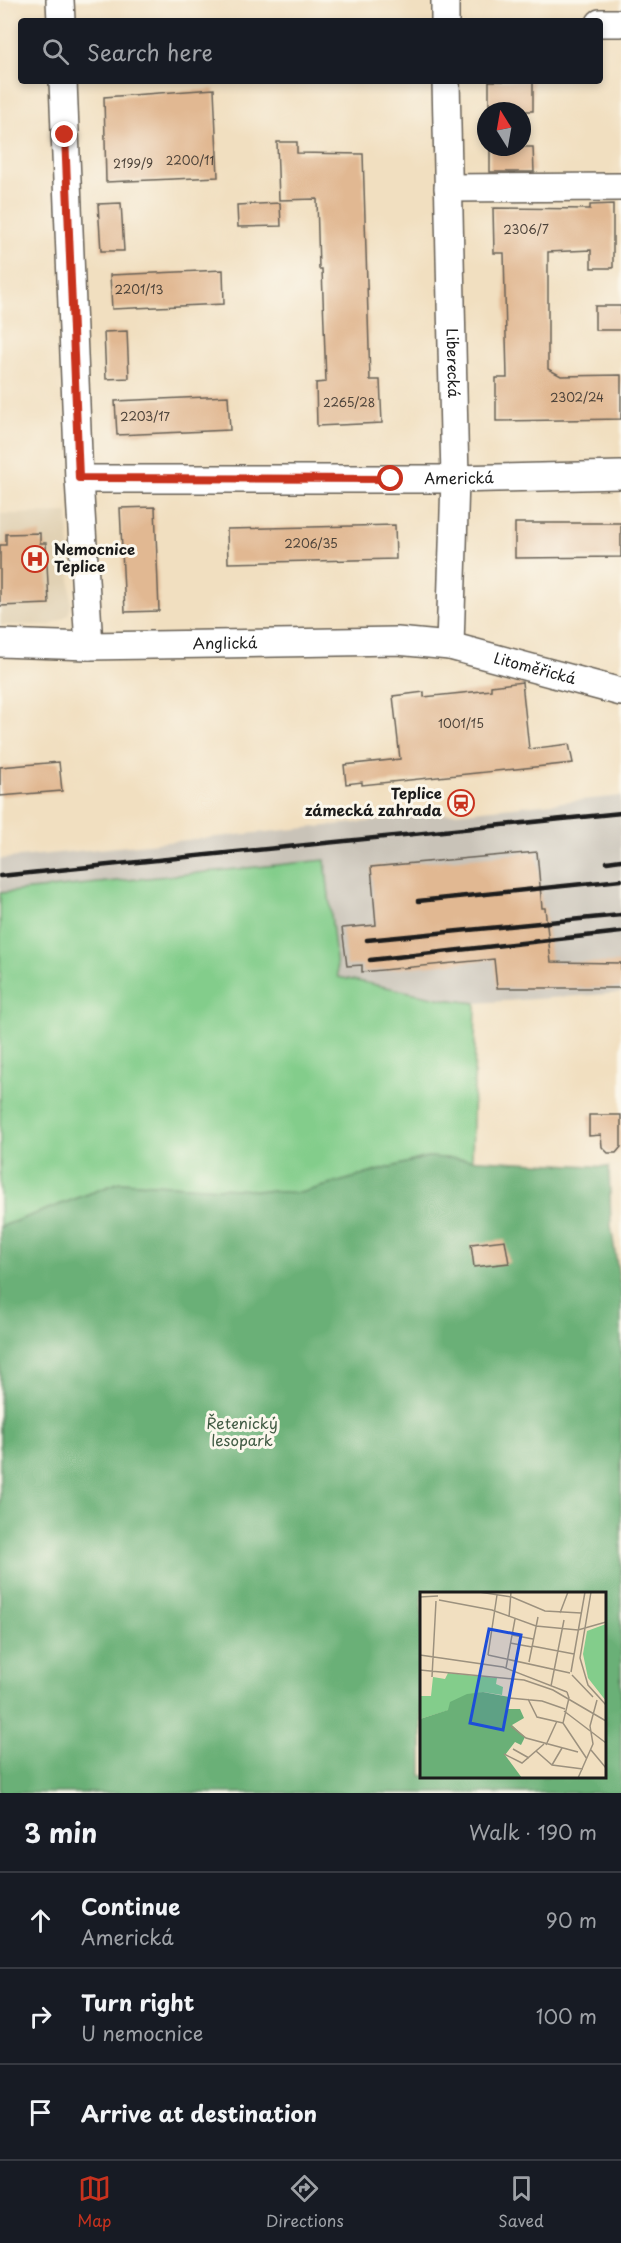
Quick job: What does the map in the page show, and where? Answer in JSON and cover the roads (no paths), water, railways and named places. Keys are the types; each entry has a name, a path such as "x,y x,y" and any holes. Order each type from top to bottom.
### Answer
{"street":[{"path":"60,0 61,18"},
{"path":"445,0 445,18"},
{"path":"603,23 621,23"},
{"path":"63,84 79,478 89,646"},
{"name":"Liberecká","path":"446,84 455,479 450,646"},
{"path":"448,188 621,187"},
{"name":"Americká","path":"79,478 455,479 621,475"},
{"name":"Anglická","path":"0,643 89,646 397,641 450,646"},
{"name":"Litoměřická","path":"450,646 621,692"}],"railway":[{"path":"0,876 621,813"},
{"path":"607,862 621,860"},
{"path":"418,901 621,880"},
{"path":"367,940 621,915"},
{"path":"370,960 621,932"}],"place":[{"name":"Nemocnice Teplice","path":"35,559"},
{"name":"Teplice zámecká zahrada","path":"461,803"}],"park label":[{"name":"Řetenický lesopark","path":"242,1432"}]}
